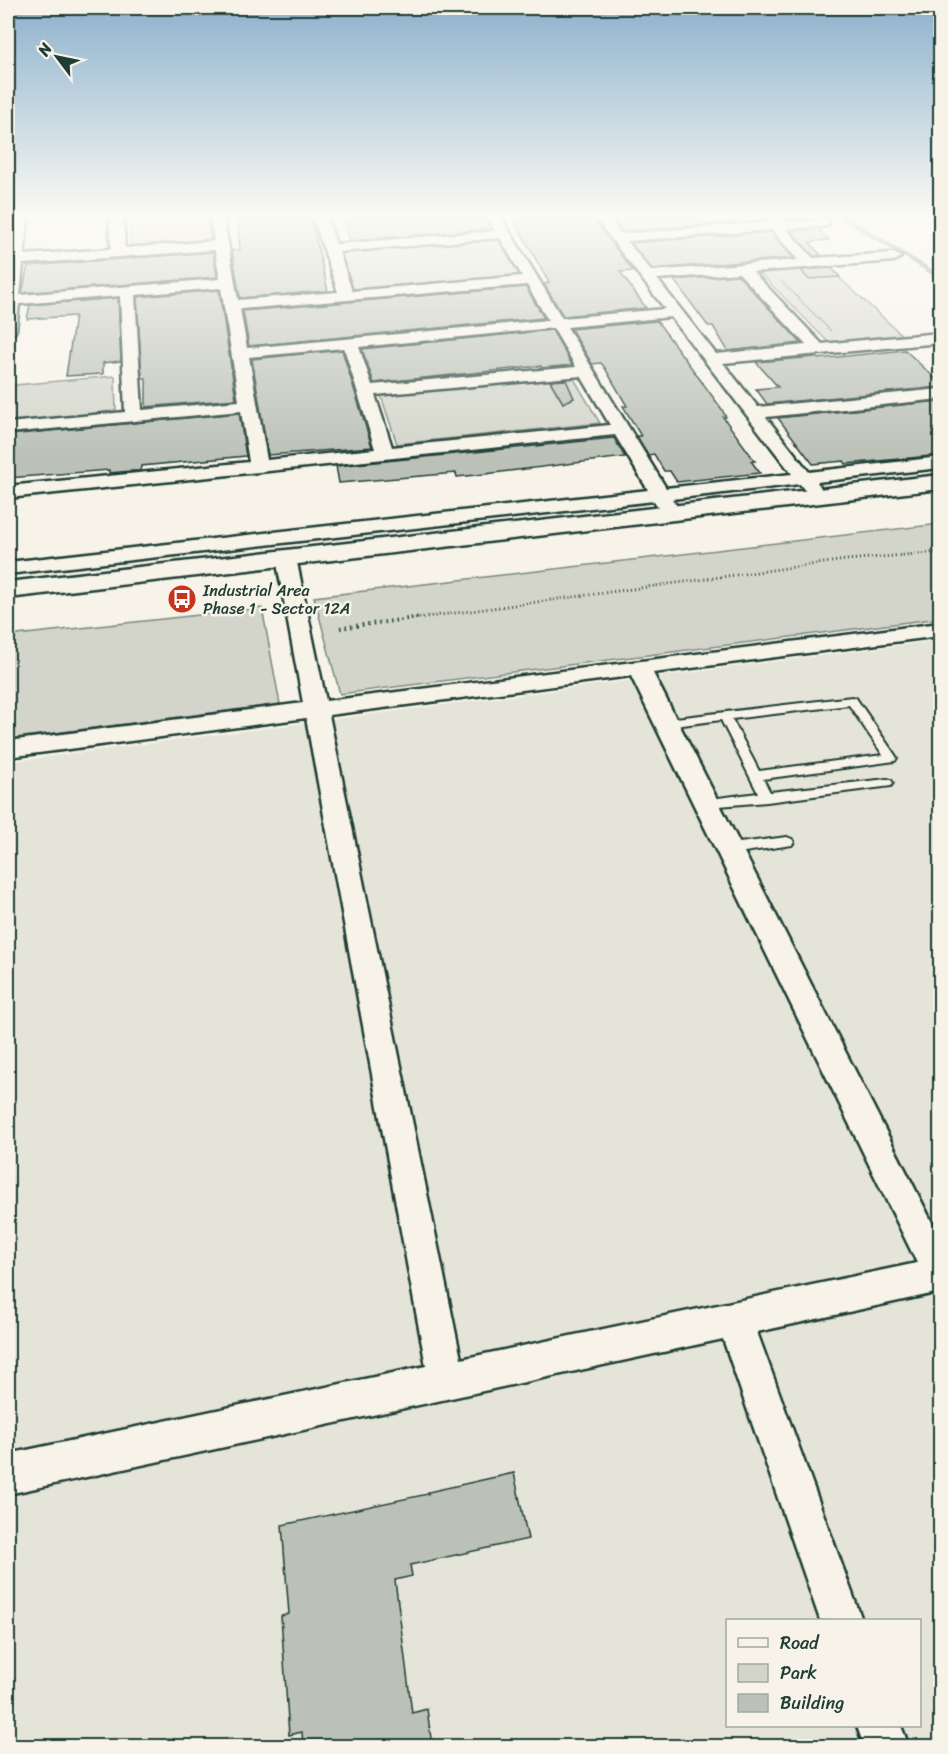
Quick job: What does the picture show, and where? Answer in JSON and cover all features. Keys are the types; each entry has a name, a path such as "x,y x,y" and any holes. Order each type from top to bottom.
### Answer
{"street":[{"path":"8,330 12,296"},
{"path":"11,300 64,296"},
{"path":"127,296 134,416"},
{"path":"230,296 259,466"},
{"path":"231,304 335,296"},
{"path":"542,296 666,504"},
{"path":"664,296 824,505"},
{"path":"768,296 818,349"},
{"path":"241,353 677,312"},
{"path":"711,358 940,338"},
{"path":"350,343 385,453"},
{"path":"364,391 586,371"},
{"path":"753,413 940,394"},
{"path":"8,428 248,405"},
{"path":"8,492 621,429"},
{"path":"8,609 288,567 666,504 803,477 940,463"},
{"path":"8,590 288,567 824,505 940,482"},
{"path":"8,568 666,504 824,505 940,501"},
{"path":"288,567 447,1380"},
{"path":"8,749 940,629"},
{"path":"8,1474 940,1274 731,849 639,668"},
{"path":"734,1319 841,1619"},
{"path":"880,1727 886,1746"}],"lane":[{"path":"667,723 852,701 891,758 755,776"},
{"path":"725,717 767,798"},
{"path":"804,770 817,792"},
{"path":"707,803 887,783"},
{"path":"731,849 787,842"}],"path":[{"path":"796,296 835,336"},
{"path":"340,628 846,560 940,552"}],"shaded area":[{"path":"940,640 940,1746 8,1746 8,762"}],"green space":[{"path":"783,296 859,296 902,335 828,342"},
{"path":"115,376 116,412 11,422 15,385"},
{"path":"573,377 600,423 397,444 381,396"},
{"path":"940,524 940,618 340,694 314,597"},
{"path":"262,608 280,704 8,739 8,636"}],"building":[{"path":"220,296 236,399 146,407 146,378 142,378 137,297"},
{"path":"240,296 267,296 240,298"},
{"path":"422,296 531,296 544,318 249,346 243,311"},
{"path":"551,296 637,296 646,308 563,316"},
{"path":"686,296 757,296 801,343 728,351 713,326 708,326"},
{"path":"118,298 121,361 103,363 103,374 66,376 75,316 27,319 30,305"},
{"path":"657,321 721,408 726,417 723,417 755,461 751,461 760,473 677,482 670,471 664,471 654,454 648,455 637,436 641,436 623,406 627,406 605,368 601,363 592,364 571,329"},
{"path":"552,330 572,365 542,368 541,366 374,383 362,349"},
{"path":"342,350 372,447 268,455 252,359"},
{"path":"905,350 940,383 940,387 767,404 756,389 778,387 756,362 816,357 818,359"},
{"path":"566,380 574,398 563,403 550,381"},
{"path":"940,401 940,455 846,464 844,461 813,464 778,418"},
{"path":"239,413 246,456 141,466 140,471 109,473 109,470 8,478 8,435"},
{"path":"614,438 625,457 457,477 456,473 339,483 336,466"},
{"path":"514,1473 528,1539 410,1565 412,1576 395,1580 412,1713 427,1709 432,1746 303,1746 302,1732 289,1735 281,1616 289,1614 282,1525"}],"place":[{"name":"Industrial Area Phase 1 - Sector 12A","path":"182,599"}]}
